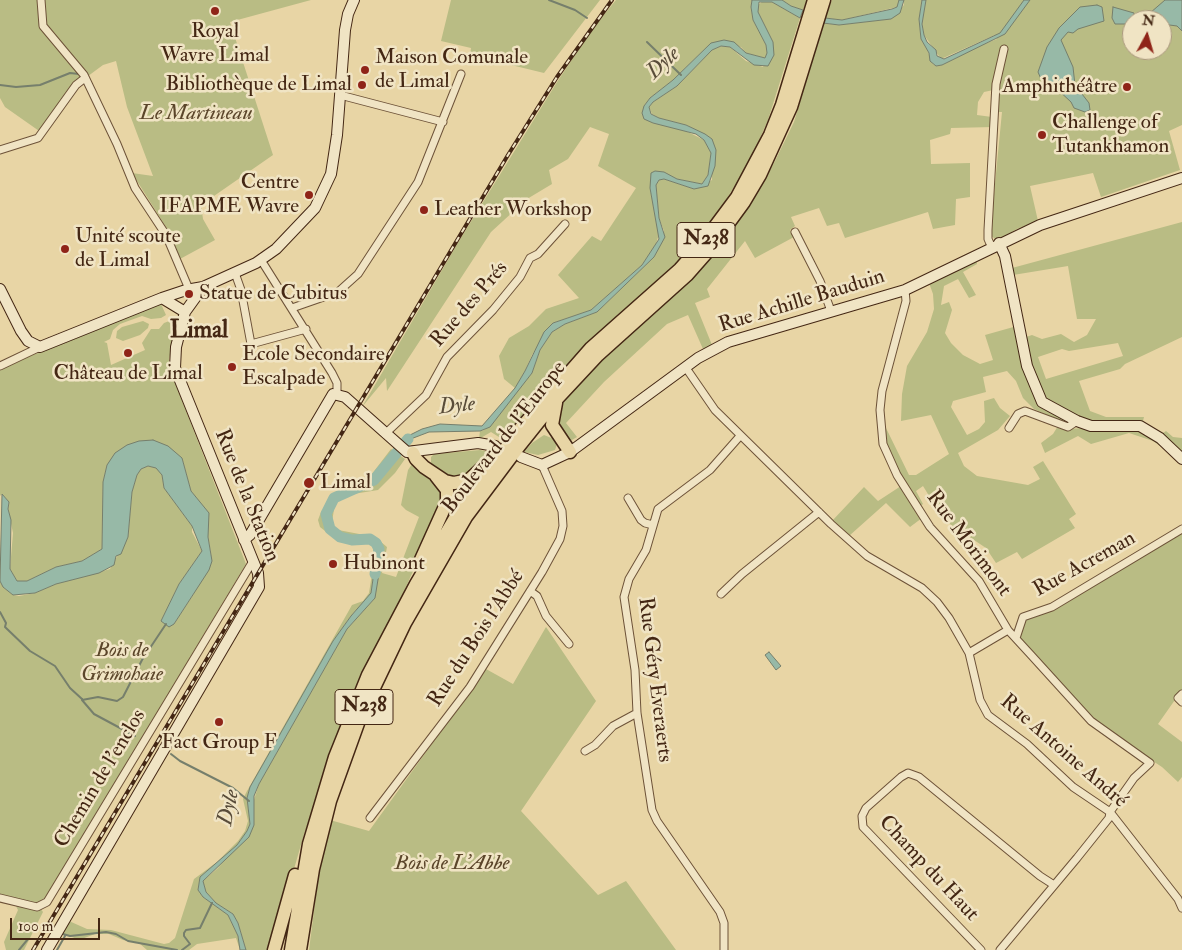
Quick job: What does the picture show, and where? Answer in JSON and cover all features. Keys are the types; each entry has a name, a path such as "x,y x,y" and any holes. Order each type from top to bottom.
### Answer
{"highway":[{"name":"Boulevard de l'Europe","path":"299,948 309,844 323,791 352,712 368,675 416,584 497,452 576,365 680,269 720,221 748,177 770,135 782,106 814,0"},
{"name":"Boulevard de l'Europe","path":"299,948 311,878 330,801 343,760 374,683 452,540 489,485 521,451 556,400 619,335 687,275 709,250 744,202 760,175 790,108 824,0"},
{"path":"556,400 552,419 557,435 570,452"},
{"path":"521,451 541,432 549,431 557,435"},
{"path":"403,448 436,476 445,481 462,482 469,480 497,452"},
{"path":"416,584 415,575 447,502 446,490 436,476"},
{"path":"274,950 303,850 309,844"}],"street":[{"path":"41,0 43,26 85,78 118,144 135,188 166,235 190,289"},
{"path":"0,366 40,347 159,300 190,289 203,287 235,273 261,260 276,249 306,219 326,186 334,161 345,30 348,14 354,0"},
{"path":"1004,49 996,84 988,239 1005,256 1030,378 1042,402 1077,421 1091,426 1140,426 1160,438 1182,459"},
{"path":"292,308 338,292 358,274 414,189 461,74"},
{"path":"0,150 38,138 76,85 85,78"},
{"path":"340,95 443,122"},
{"name":"Rue Achille Bauduin","path":"542,465 570,452 710,351 728,342 905,290 1040,225 1182,178"},
{"name":"Rue des Prés","path":"384,434 429,392 447,357 493,310 520,277 530,258 538,254 565,224"},
{"path":"795,232 820,281 831,311"},
{"path":"261,260 332,373 337,383 337,393"},
{"path":"235,273 242,295 252,344 306,329"},
{"path":"159,300 185,312 203,287"},
{"path":"0,288 21,331 28,340 40,347"},
{"name":"Rue Morimont","path":"905,290 906,301 880,404 885,449 900,480 930,527 979,581 1008,630 1091,721 1150,763 1134,778 1110,812"},
{"name":"Rue de la Station","path":"47,950 259,587 259,577 253,561 175,368 176,347 185,312"},
{"path":"686,368 715,410 740,436"},
{"path":"244,540 250,535 330,396 337,393 345,397 384,434 403,448 478,443 497,452"},
{"path":"1009,428 1018,414 1025,411 1068,427 1077,421"},
{"name":"Rue Antoine André","path":"740,436 867,556 930,595 949,618 968,653 980,700 991,719 1027,744 1073,787 1110,812 1178,899 1182,908"},
{"name":"Rue Géry Everaerts","path":"724,950 724,923 720,912 653,813 637,713 635,670 624,597 628,579 646,550 655,515 663,504 710,470 740,436"},
{"path":"521,451 542,465"},
{"name":"Rue du Bois l'Abbé","path":"370,818 456,707 530,591 560,539 564,521 561,507 542,465"},
{"path":"628,498 641,520 653,525"},
{"path":"721,594 742,574 819,512"},
{"name":"Rue Acreman","path":"1016,638 1023,616 1052,607 1182,529"},
{"name":"Chemin de l'enclos","path":"0,898 37,906 44,905 49,899 253,561"},
{"path":"530,591 537,596 546,616 569,644"},
{"path":"968,653 1008,630"},
{"path":"1182,694 1178,698 1182,702"},
{"path":"585,751 595,745 613,726 637,713"},
{"name":"Champ du Haut","path":"981,950 865,831 862,821 863,812 881,794 904,774 916,774 1040,876 1054,885"},
{"path":"1000,950 1109,818 1110,812"}],"green space":[{"name":"Le Martineau","path":"0,0 311,0 230,22 273,155 201,205 203,219 215,240 180,259 169,232 132,173 153,176 127,107 116,61 103,65 80,82 42,133 5,107 0,98"},
{"path":"451,0 600,0 544,73 470,55 471,48 441,41"},
{"path":"616,0 752,0 753,20 766,45 767,53 765,58 746,53 741,47 711,43 673,80 650,98 644,106 653,123 682,129 704,140 711,153 708,175 702,184 677,179 663,172 650,188 659,234 656,244 642,265 591,310 553,323 532,355 515,388 504,379 499,356 509,338 529,326 546,309 579,298 558,275 592,236 601,241 636,188 598,166 609,134 590,127 568,159 549,170 552,184 527,199 491,232 387,391 386,378 362,407 459,241 557,82 593,28"},
{"path":"764,0 772,2 800,18 768,120 749,163 726,200 692,246 662,279 586,346 502,439 491,432 479,439 480,431 484,430 532,373 540,350 552,332 565,324 597,312 654,257 664,231 659,218 656,185 659,180 664,179 694,189 712,180 712,139 686,125 659,118 652,114 649,107 653,102 677,86 712,50 721,46 730,47 746,61 763,67 773,42 758,12 757,6"},
{"path":"782,0 807,0 803,10 791,6"},
{"path":"832,0 899,0 897,7 842,20 825,18"},
{"path":"904,0 922,0 919,19 921,39 933,64 937,66 997,39 995,35 941,59 924,35 922,24 926,0 1182,0 1182,125 1169,131 1180,170 1101,197 1093,173 1030,186 1038,221 1017,229 1000,239 994,238 990,235 1002,112 998,112 998,89 984,92 978,102 977,115 992,117 993,127 951,128 950,134 930,140 931,164 970,163 970,197 956,199 955,225 933,229 928,212 845,238 839,223 827,226 819,208 791,217 795,226 790,230 794,237 755,258 745,241 707,289 710,297 695,303 712,345 703,349 688,315 667,324 604,382 566,423 577,437 570,441 558,430 557,412 566,399 593,368 696,274 723,243 752,202 794,122 823,23 839,25 891,19 904,5"},
{"path":"1182,222 1182,337 1125,364 1120,369 1079,381 1090,411 1106,417 1144,417 1142,425 1093,423 1043,401 1023,338 1032,335 1042,339 1061,334 1074,342 1087,335 1096,319 1077,319 1068,266 1013,275 1012,268","holes":["1118,343 1123,356 1046,379 1038,357 1062,349 1069,351"]},
{"path":"976,258 977,264 963,272 976,295 969,298 958,279 944,286 941,305 949,302 952,310 945,333 951,343 963,355 980,364 993,360 985,335 1017,326 1040,403 1070,420 1066,424 1034,409 1023,398 1016,381 1007,371 983,377 986,392 953,401 951,407 967,435 979,429 985,422 984,401 994,398 1000,408 1010,416 998,430 958,453 964,466 977,476 1028,485 1040,479 1033,467 1043,461 1076,514 1069,519 1075,528 1022,559 1017,552 996,563 986,548 944,520 923,486 916,491 923,504 919,507 905,485 885,446 883,428 886,428 909,475 916,475 949,454 931,415 901,421 902,394 907,366 927,332 934,309 933,294 929,283"},
{"name":"Bois de Grimohaie","path":"161,304 166,315 161,318 151,319 142,316 120,324 113,330 110,339 104,342 107,343 111,365 145,350 142,343 151,329 159,329 164,323 172,320 178,325 169,359 170,370 246,564 45,900 41,901 38,905 43,912 24,950 6,950 4,942 18,910 13,900 0,897 0,581 3,587 13,595 19,596 35,593 56,584 110,569 128,537 132,492 137,475 141,469 148,466 157,468 162,475 164,488 192,526 192,532 202,551 179,584 161,621 174,624 193,595 211,554 208,537 208,513 191,491 182,458 107,465 103,482 102,549 82,561 56,567 27,581 17,581 10,569 13,533 8,509 9,502 2,494 0,496 0,368"},
{"path":"143,321 149,324 148,328 140,335 123,341 116,338 117,331 122,327"},
{"path":"1131,425 1151,433 1167,451 1153,441 1129,433 1091,444 1078,436 1045,453 1041,443 1053,434 1058,426 1067,429"},
{"path":"1166,431 1173,437 1182,438 1182,455 1159,436"},
{"path":"544,435 554,439 557,444 555,450 538,455 524,452 532,443"},
{"path":"391,449 405,459 395,473 378,490 347,495 335,503 332,522 333,529 375,537 387,547 382,573 396,577 419,517 401,505 408,470 412,464 439,487 442,493 441,508 394,614 350,703 304,834 271,950 246,950 238,923 233,914 216,903 206,892 203,881 218,868 254,825 252,806 259,784 347,629 375,598 376,558 371,593 333,641 250,787 247,798 250,824 247,831 237,845 200,877 198,890 203,897 228,915 238,936 240,950 236,938 197,944 189,950 147,950 139,943 123,940 109,934 95,934 79,940 62,935 69,921 87,929 111,930 164,944 169,943 175,938 194,879 217,862 238,841 245,831 248,821 243,799 247,791 352,605 363,601 369,593 374,561 373,547 369,543 334,538 320,527 318,520 321,512 332,496 368,479"},
{"path":"480,450 490,452 468,476 450,480 431,465 431,457 434,454"},
{"path":"475,481 431,551 449,489"},
{"path":"901,486 922,518 910,527 886,503 849,536 832,521 864,487 878,501"},
{"path":"1182,532 1182,699 1177,697 1158,724 1182,742 1182,777 1178,782 1162,767 1101,727 1020,639 1021,623 1031,616 1060,607"},
{"name":"Bois de L'Abbe","path":"546,627 596,701 521,811 598,895 626,881 676,950 309,950 321,856 330,820 369,831 486,669 513,684"}],"shaded area":[{"path":"752,0 782,0 791,6 803,10 800,18 772,2 759,2 758,12 773,42 774,55 768,66 754,65 730,47 721,46 712,50 677,86 653,102 649,107 651,114 659,118 686,125 705,134 712,139 716,150 715,166 708,186 694,189 664,179 659,180 656,185 659,218 665,237 654,257 597,312 565,324 552,332 540,350 532,373 490,427 480,431 429,432 408,440 404,445 400,442 402,439 422,429 440,424 482,426 515,388 544,332 553,323 591,310 642,265 659,239 650,188 651,173 655,171 664,172 677,179 702,184 708,175 711,153 704,140 696,134 644,119 642,113 644,106 650,98 673,80 711,43 724,40 734,42 746,53 765,58 767,53 766,45 753,20"},
{"path":"899,0 904,0 900,13 891,19 839,25 823,23 825,18 842,20 892,9 897,7"},
{"path":"922,0 926,0 922,24 924,35 927,42 936,50 937,56 944,59 1000,33 1024,0 1030,0 1005,34 942,65 936,66 930,61 929,53 921,39 919,19"},
{"path":"1165,0 1182,0 1182,31 1177,26 1172,25 1172,10 1153,10"},
{"path":"1097,5 1102,7 1104,21 1078,29 1073,33 1068,32 1061,40 1073,67 1075,85 1089,103 1090,110 1085,112 1074,108 1071,102 1056,88 1041,79 1038,72 1047,47 1059,28 1080,7"},
{"path":"1113,7 1124,10 1122,24 1115,24 1112,18"},
{"path":"153,440 168,446 182,458 191,491 209,513 208,537 212,561 209,570 174,624 169,627 161,621 179,584 202,551 192,526 164,488 162,475 156,468 148,466 141,469 137,475 132,492 128,537 121,554 116,556 114,565 99,573 56,584 35,593 13,595 3,587 0,581 2,494 9,502 8,509 11,520 10,569 17,581 27,581 56,567 82,561 102,549 103,482 107,465 115,453 127,445 139,441"},
{"path":"376,558 381,561 375,598 347,629 259,784 254,796 254,825 249,837 203,881 206,892 216,903 233,914 238,923 246,950 240,950 238,936 228,915 203,897 198,890 200,877 237,845 247,831 250,824 247,798 250,787 333,641 371,593"},
{"path":"769,652 781,666 776,670 765,655"}],"waterway":[{"path":"549,0 575,10 587,18"},
{"path":"647,42 681,75"},
{"path":"0,85 16,87 40,85 70,73 79,74"},
{"name":"Dyle","path":"375,574 379,549 376,543 370,539 352,540 340,537 330,529 326,514 334,498 374,480 408,439"},
{"path":"0,612 6,623 5,627 30,651 55,666 70,688 82,699"},
{"path":"135,736 94,714 82,700 98,697 117,701 123,697 142,660 166,624"},
{"path":"171,754 180,761 233,788 249,801"},
{"path":"182,950 190,944 184,933 186,930 200,928 212,903"},
{"path":"63,934 70,936 106,932 116,934 128,941 177,950"},
{"path":"57,950 65,936"},
{"path":"19,950 28,939"}],"railway":[{"path":"33,950 508,155 557,77 612,0"}],"place":[{"name":"Royal Wavre Limal","path":"215,11"},
{"name":"Maison Comunale de Limal","path":"365,70"},
{"name":"Bibliothèque de Limal","path":"362,85"},
{"name":"Amphithéâtre","path":"1127,87"},
{"name":"Challenge of Tutankhamon","path":"1042,135"},
{"name":"Centre IFAPME Wavre","path":"309,195"},
{"name":"Leather Workshop","path":"424,210"},
{"name":"Unité scoute de Limal","path":"65,249"},
{"name":"Statue de Cubitus","path":"189,294"},
{"name":"Château de Limal","path":"128,353"},
{"name":"Ecole Secondaire Escalpade","path":"232,367"},
{"name":"Limal","path":"309,483"},
{"name":"Hubinont","path":"333,564"},
{"name":"Fact Group F","path":"219,722"}],"district":[{"name":"Limal","path":"199,332"}]}
